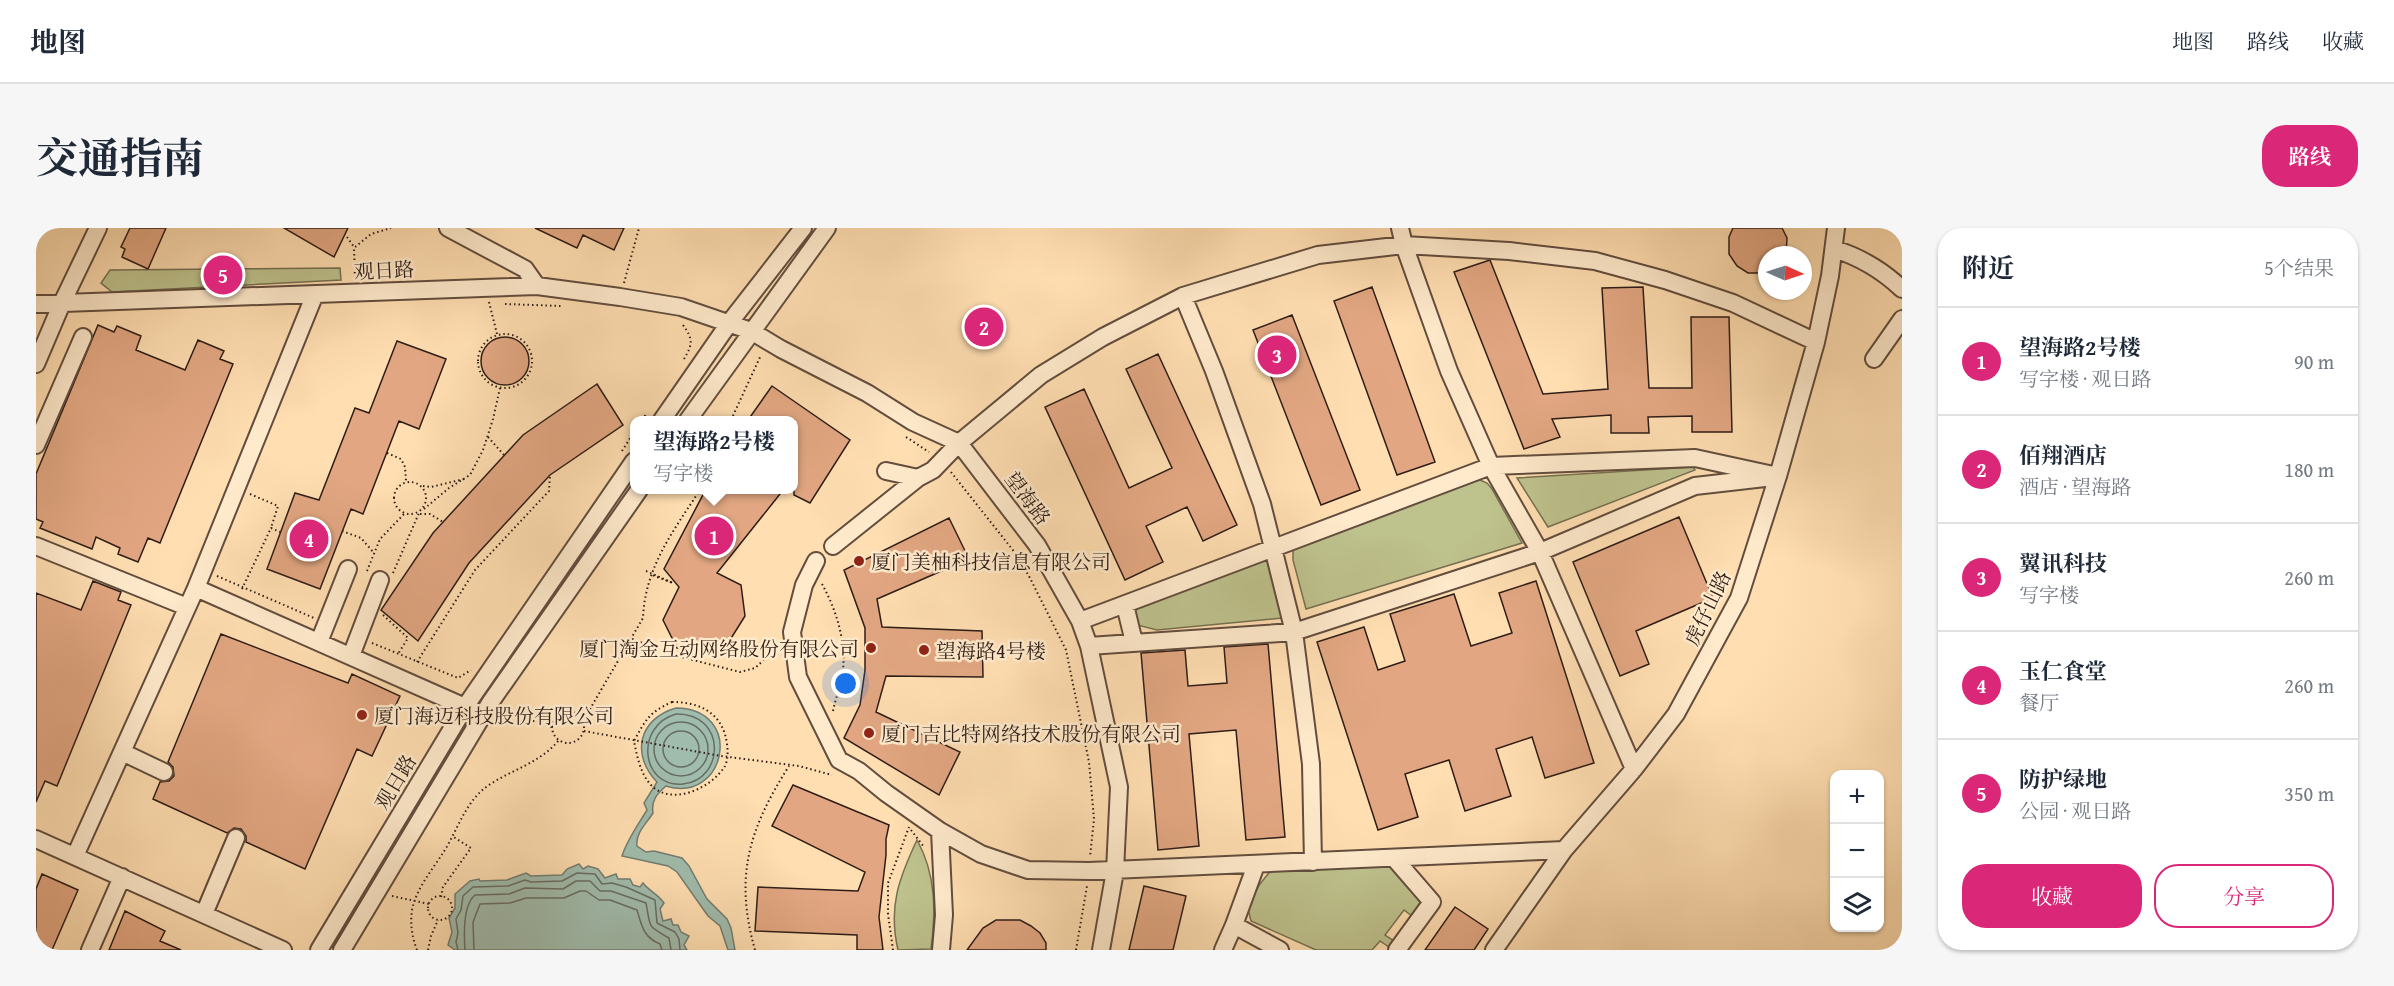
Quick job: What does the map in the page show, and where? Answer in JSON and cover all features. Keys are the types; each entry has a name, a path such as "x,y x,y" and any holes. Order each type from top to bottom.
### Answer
{"street":[{"path":"36,364 98,228"},
{"path":"448,228 525,269 537,286"},
{"path":"655,416 802,228"},
{"path":"691,416 827,228"},
{"name":"虎仔山路","path":"1494,950 1564,850 1634,769 1676,714 1739,598 1778,476 1816,342 1836,228"},
{"path":"1402,236 1449,371 1491,466 1540,552 1634,769"},
{"path":"833,546 918,478 933,470 959,443 1041,375 1103,337 1183,296 1318,255 1402,236 1595,261 1665,280 1733,303 1816,342"},
{"path":"1834,249 1882,271 1902,289"},
{"name":"观日路","path":"36,304 537,286 681,307 751,331"},
{"path":"75,856 188,608 315,294"},
{"path":"1183,296 1229,412 1262,504 1294,632 1311,764 1313,862"},
{"path":"1874,359 1902,319"},
{"name":"望海路","path":"751,331 867,393 914,422 959,443 1037,545 1080,621 1089,646 1119,787 1115,871 1101,950"},
{"path":"36,445 83,337"},
{"name":"观日路","path":"319,950 465,707 628,456"},
{"path":"1080,621 1491,466 1695,458 1778,476"},
{"path":"886,471 918,478"},
{"path":"1089,646 1294,632 1540,552 1695,486 1778,476"},
{"name":"观日路","path":"342,950 483,715 636,494"},
{"path":"36,546 188,608"},
{"path":"814,563 804,585 792,632 798,677 839,760 859,771 940,831 981,854 1028,870 1115,871 1564,850"},
{"path":"319,642 348,569"},
{"path":"351,656 383,582"},
{"path":"196,588 483,715"},
{"path":"1125,605 1134,642"},
{"path":"122,752 164,772"},
{"path":"940,831 944,915 941,950"},
{"path":"36,838 283,950"},
{"path":"204,914 236,838"},
{"path":"1394,858 1432,902 1397,950"},
{"path":"1223,950 1256,865"},
{"path":"90,950 122,877"},
{"path":"1234,925 1281,950"}],"path":[{"path":"354,248 371,234 391,228"},
{"path":"620,297 639,228"},
{"path":"344,293 354,283 354,248 347,237"},
{"path":"485,288 497,335"},
{"path":"502,303 561,306"},
{"path":"679,367 692,345 692,337 682,323"},
{"path":"508,334 522,340 531,353 532,364 529,375 522,382 507,388 500,388 488,382 481,373 478,359 484,343 497,335 508,334"},
{"path":"733,416 761,354 769,357"},
{"path":"467,478 431,487 406,482 398,487 394,497 395,505 404,514 414,515 449,488 467,478 483,450 500,388"},
{"path":"903,435 941,460 1016,554 1066,650 1089,762 1094,819 1089,871 1076,950"},
{"path":"487,436 504,455"},
{"path":"387,453 401,459 405,467 406,482"},
{"path":"417,662 475,570 549,491 550,475"},
{"path":"422,486 427,496 424,509"},
{"path":"235,605 271,528 278,506 237,488"},
{"path":"583,721 573,712 560,714 552,727 559,740 571,743 577,740 584,731 583,721 643,618 644,602 659,552 697,494"},
{"path":"404,514 380,540 365,575 370,587 383,582 419,513"},
{"path":"419,513 430,514 443,522"},
{"path":"271,528 280,532"},
{"path":"342,531 361,538 374,553"},
{"path":"814,563 833,607 843,651 841,679 833,712"},
{"path":"646,572 673,582 652,575"},
{"path":"213,574 242,589 326,624"},
{"path":"377,609 408,638 398,654"},
{"path":"358,637 458,678 474,669"},
{"path":"632,639 706,665 740,672 755,668 778,646"},
{"path":"672,702 689,702 702,706 716,717 724,730 727,757 725,766 712,781 700,789 674,795 663,793 651,784 640,767 635,741 646,718 657,708 672,702"},
{"path":"584,731 727,757 790,765 842,779"},
{"path":"417,950 411,937 412,909 431,869 452,836 465,809 488,785 541,758 559,740"},
{"path":"755,950 745,911 746,870 761,819 790,765"},
{"path":"893,950 888,914 888,883 909,827"},
{"path":"441,897 443,887 471,848 452,836"},
{"path":"392,896 429,904"},
{"path":"428,950 438,920 448,917 451,909 450,902 441,897 433,899 429,904 429,914 438,920"}],"green space":[{"path":"340,268 341,280 112,292 101,283 110,270"},
{"path":"1693,467 1695,470 1548,527 1517,478"},
{"path":"1480,480 1492,489 1522,543 1306,609 1293,560 1293,550 1299,545 1469,482"},
{"path":"1267,556 1286,614 1282,618 1157,630 1137,625 1135,613 1138,607"},
{"path":"917,840 928,866 933,893 934,921 931,949 898,950 894,920 897,893"},
{"path":"1379,863 1390,866 1421,894 1419,908 1412,916 1404,910 1385,935 1394,941 1389,947 1380,941 1372,950 1316,950 1251,921 1248,909 1252,898 1272,869"}],"water":[{"path":"676,708 698,712 712,723 719,738 719,754 714,770 702,782 686,788 666,786 660,792 654,801 653,813 640,832 637,846 646,852 654,851 682,858 689,866 707,899 727,919 735,950 728,950 720,926 708,916 677,872 668,866 622,856 647,810 644,803 657,782 644,761 642,739 653,720"},
{"path":"579,864 583,869 588,866 598,869 605,878 616,874 618,879 630,879 633,885 640,887 643,883 664,903 660,909 663,921 671,919 673,925 678,925 681,932 689,936 684,945 687,950 455,950 448,945 452,932 449,918 455,908 455,894 470,881 507,880 526,873 531,876 562,875 567,869"}],"building":[{"path":"130,228 166,228 148,269 122,257 125,249 121,247"},
{"path":"284,228 348,228 334,257"},
{"path":"535,228 624,228 614,250 583,235 577,248"},
{"path":"1733,228 1782,228 1787,238 1787,246 1758,246 1758,273 1748,273 1737,266 1729,254 1729,237"},
{"path":"1490,260 1543,394 1608,389 1602,288 1643,287 1649,388 1692,388 1691,317 1729,317 1732,432 1692,432 1692,416 1648,417 1649,433 1611,433 1611,415 1552,419 1560,437 1524,449 1454,272"},
{"path":"1372,287 1435,462 1397,475 1334,301"},
{"path":"1292,315 1360,490 1321,505 1253,330"},
{"path":"98,325 114,332 117,326 141,336 136,350 185,370 198,340 224,351 220,359 233,364 160,543 148,538 138,562 118,554 120,548 96,537 92,549 40,528 43,522 36,519 36,474"},
{"path":"505,337 522,344 529,361 522,378 505,385 488,378 481,361 488,344"},
{"path":"397,341 446,359 419,429 399,421 363,514 351,509 320,589 267,569 295,493 319,500 355,408 369,413"},
{"path":"1158,354 1237,525 1203,541 1187,507 1146,526 1163,562 1125,580 1045,407 1084,389 1129,488 1172,468 1126,369"},
{"path":"597,384 623,425 550,475 469,563 418,641 381,610 433,533 523,435"},
{"path":"772,386 850,440 810,503 794,495 798,494 798,416 751,416"},
{"path":"703,494 780,494 717,573 741,585 745,616 725,648 677,648 663,620 679,587 664,569"},
{"path":"1679,517 1713,598 1636,631 1649,664 1620,676 1573,562"},
{"name":"望海路4号楼","path":"949,518 969,559 877,599 882,627 982,631 983,677 886,676 876,712 960,752 939,795 844,738 860,705 865,670 865,628 844,570"},
{"path":"93,581 121,592 118,600 131,605 57,786 45,781 36,802 36,593 81,610"},
{"path":"1536,581 1594,763 1545,778 1532,737 1496,749 1511,796 1465,811 1449,760 1405,774 1418,817 1378,830 1317,642 1364,627 1378,670 1405,661 1390,614 1454,594 1471,646 1512,633 1499,593"},
{"path":"221,634 348,683 352,674 400,696 372,756 357,749 305,869 246,842 246,836 241,829 234,828 227,833 153,799 160,782 169,781 174,776 173,767 168,762"},
{"path":"1268,644 1285,837 1246,840 1236,730 1189,734 1199,846 1158,850 1141,653 1185,650 1188,686 1227,683 1224,647"},
{"path":"793,785 889,825 879,917 883,950 857,950 857,935 755,931 758,887 858,891 865,872 772,826"},
{"path":"42,874 78,890 52,950 36,950 36,889"},
{"path":"1144,886 1186,896 1173,950 1129,950"},
{"path":"1455,907 1488,929 1474,950 1425,950"},
{"path":"125,911 165,931 160,941 181,950 109,950"},
{"path":"996,920 1020,920 1031,926 1040,933 1046,943 1046,950 967,950 983,928"}],"place":[{"name":"防护绿地","path":"223,275"},
{"name":"佰翔酒店","path":"984,327"},
{"name":"翼讯科技","path":"1277,355"},
{"name":"望海路2号楼","path":"714,536"},
{"name":"玉仁食堂","path":"309,539"},
{"name":"厦门美柚科技信息有限公司","path":"859,561"},
{"name":"厦门淘金互动网络股份有限公司","path":"871,648"},
{"name":"望海路4号楼","path":"924,650"},
{"name":"厦门海迈科技股份有限公司","path":"362,715"},
{"name":"厦门吉比特网络技术股份有限公司","path":"869,733"}]}
